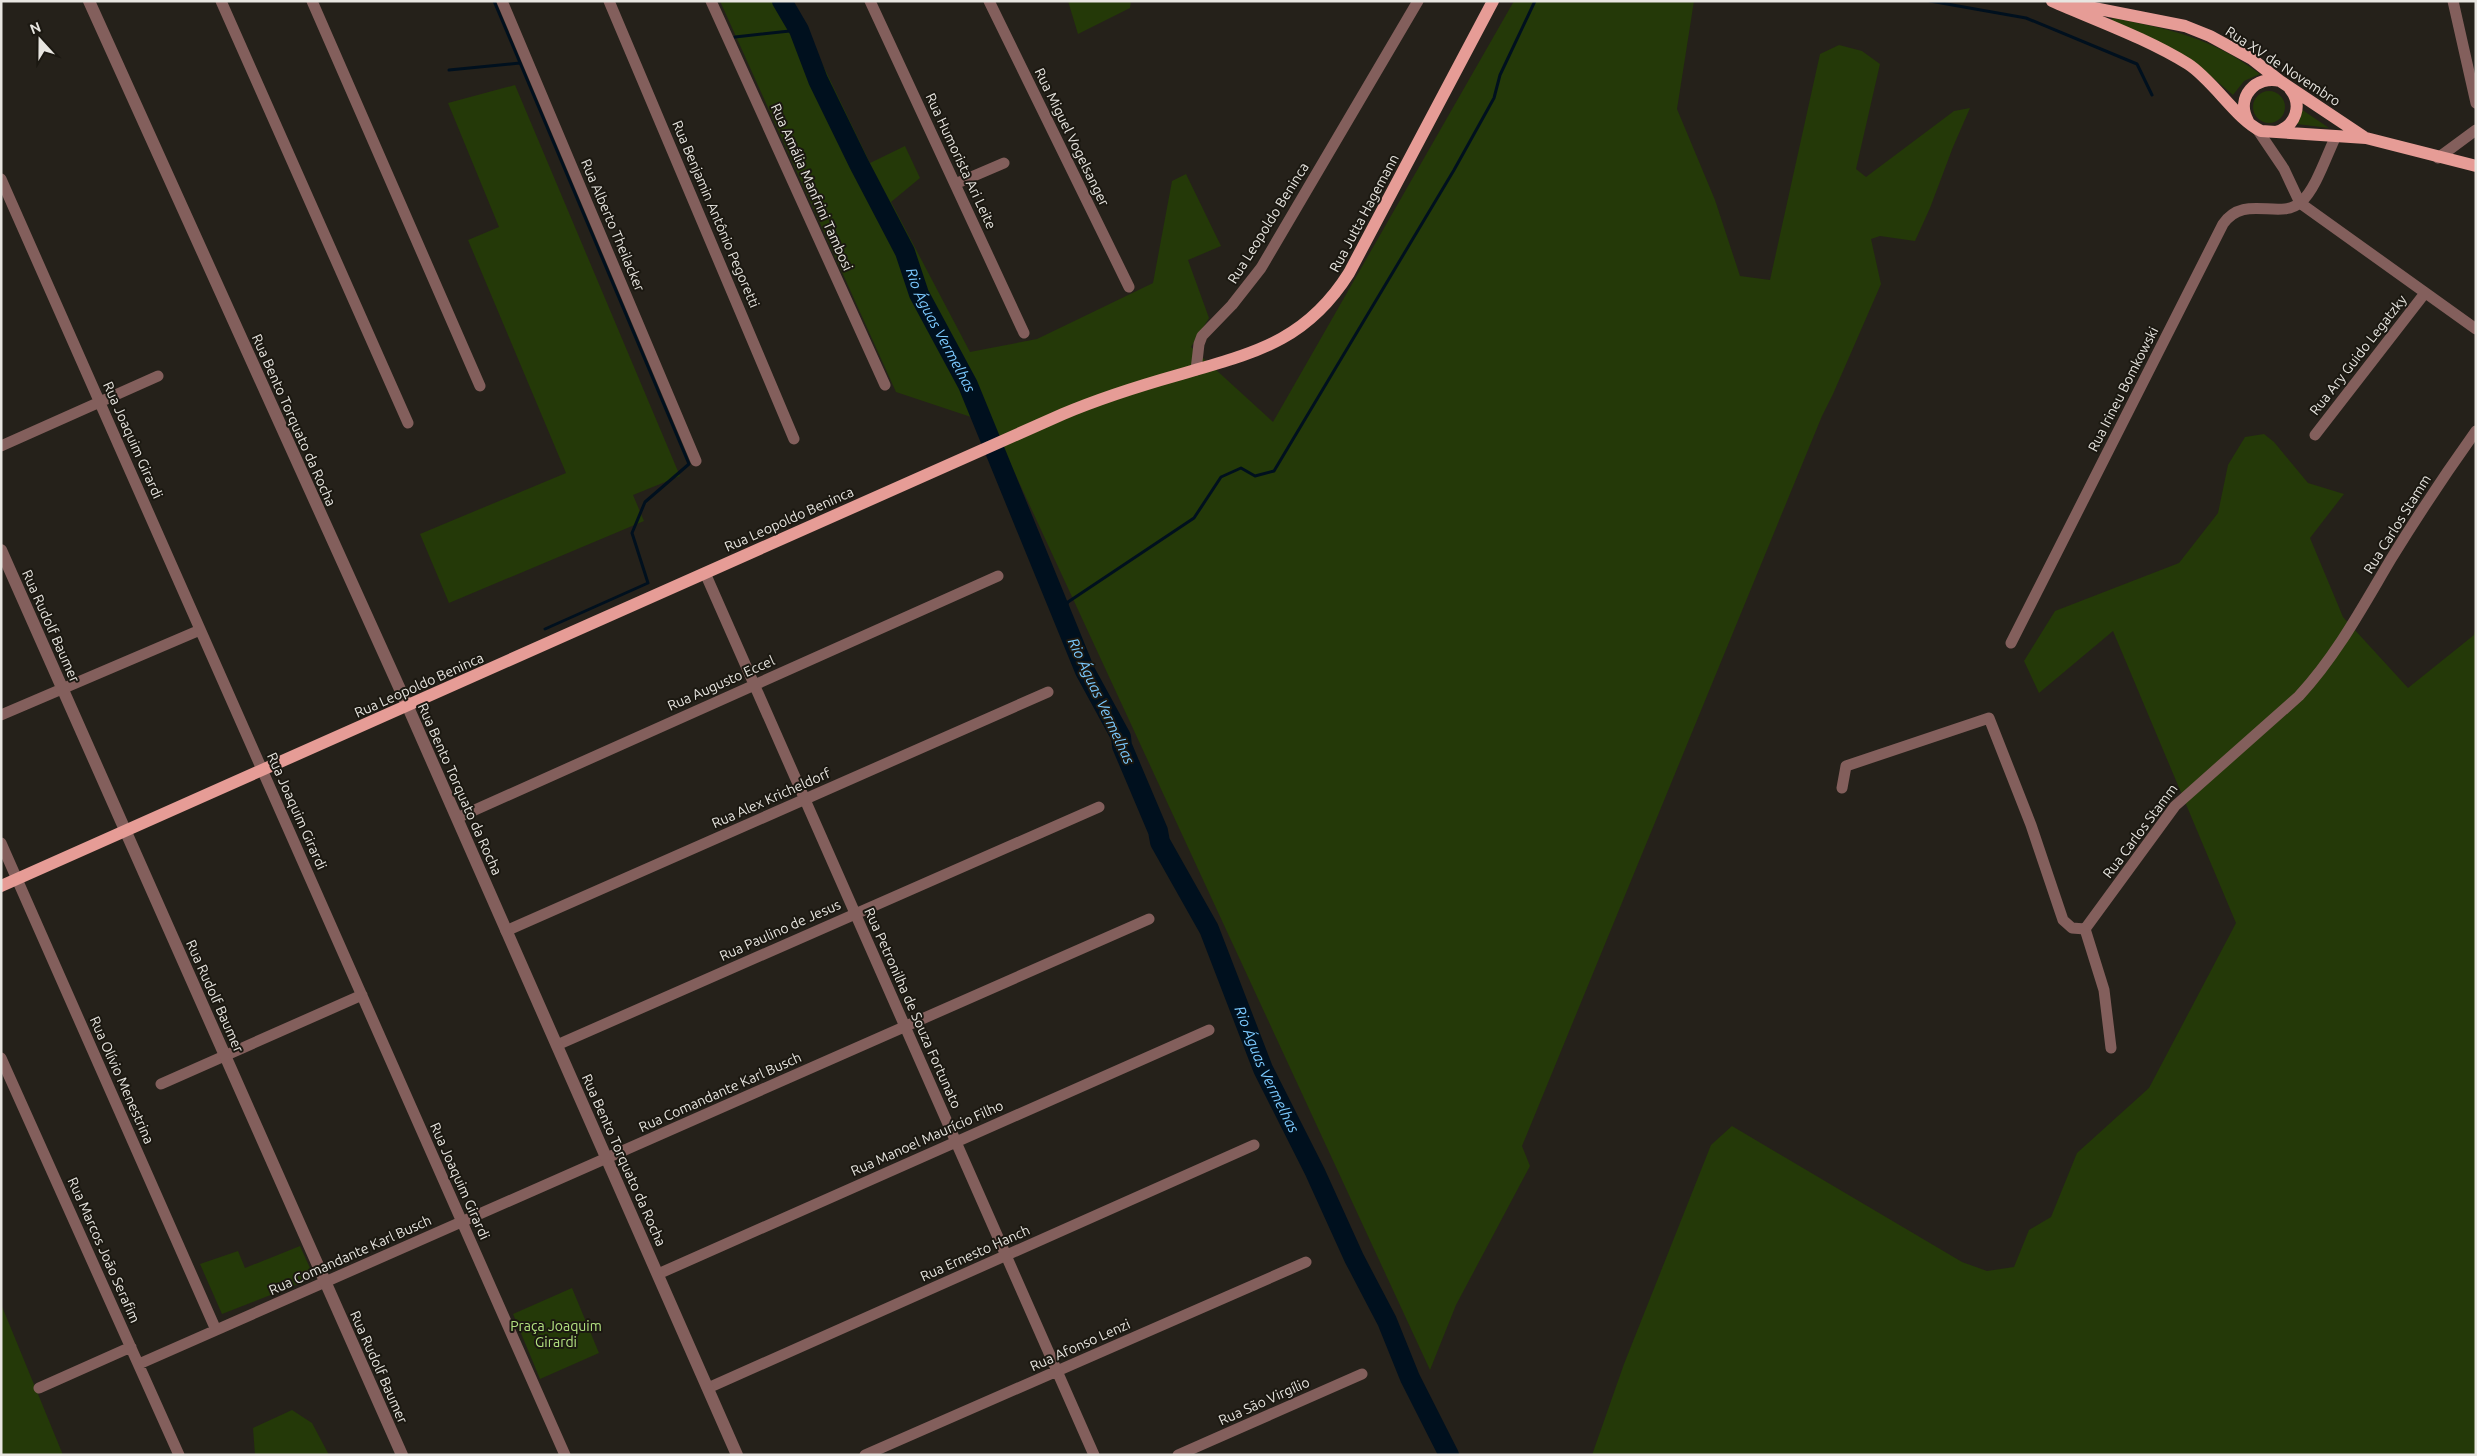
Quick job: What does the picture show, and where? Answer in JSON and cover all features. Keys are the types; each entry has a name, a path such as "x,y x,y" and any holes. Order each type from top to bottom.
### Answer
{"main road":[{"name":"Rua Jutta Hagemann","path":"1196,370 1253,353 1286,337 1313,318 1337,293 1493,1"},
{"path":"2052,1 2188,64 2212,84 2253,126"},
{"name":"Rua XV de Novembro","path":"2063,1 2185,26 2231,46 2366,138"},
{"path":"2253,126 2244,106 2249,90 2263,81 2284,83 2296,99 2295,115 2285,128 2273,132"},
{"name":"Rua XV de Novembro","path":"2253,126 2273,132 2366,138 2438,158 2476,166"},
{"name":"Rua Leopoldo Beninca","path":"1,886 408,707 1006,439 1095,401 1196,370"}],"street":[{"name":"Rua Bento Torquato da Rocha","path":"89,1 408,707 737,1455"},
{"path":"221,1 408,423"},
{"path":"312,1 480,386"},
{"name":"Rua Alberto Theilacker","path":"502,1 696,461"},
{"name":"Rua Benjamin Antônio Pegoretti","path":"610,1 794,438"},
{"name":"Rua Amália Manfrini Tambosi","path":"711,1 885,385"},
{"name":"Rua Humorista Ari Leite","path":"870,1 1024,333"},
{"name":"Rua Miguel Vogelsanger","path":"989,1 1129,287"},
{"name":"Rua Leopoldo Beninca","path":"1196,370 1198,344 1202,336 1232,305 1261,268 1418,1"},
{"path":"2452,1 2476,103"},
{"path":"2253,126 2284,169 2300,203 2476,329"},
{"path":"2438,158 2476,130"},
{"path":"2300,203 2309,190 2336,136"},
{"path":"956,184 1004,162"},
{"name":"Rua Joaquim Girardi","path":"1,179 565,1455"},
{"name":"Rua Irineu Bomkowski","path":"2011,643 2223,224 2230,215 2240,210 2285,208 2300,203"},
{"name":"Rua Ary Guido Legatzky","path":"2315,435 2425,293"},
{"path":"1,446 158,376"},
{"name":"Rua Carlos Stamm","path":"2085,929 2175,806 2299,696 2314,680 2353,623 2437,486 2476,431"},
{"name":"Rua Rudolf Baumer","path":"1,550 402,1455"},
{"name":"Rua Petronilha de Souza Fortunato","path":"705,573 1094,1455"},
{"name":"Rua Augusto Eccel","path":"457,818 998,576"},
{"path":"1,715 200,630"},
{"name":"Rua Alex Kricheldorf","path":"506,931 1048,692"},
{"path":"1842,788 1846,766 1989,718 2018,788 2063,920 2072,928 2085,929 2104,990 2111,1048"},
{"name":"Rua Paulino de Jesus","path":"557,1045 1098,807"},
{"name":"Rua Olívio Menestrina","path":"1,842 216,1330"},
{"name":"Rua Comandante Karl Busch","path":"139,1364 1150,919"},
{"path":"161,1084 362,995"},
{"name":"Rua Manoel Maurício Filho","path":"658,1274 1209,1030"},
{"name":"Rua Marcos João Serafim","path":"1,1058 179,1455"},
{"name":"Rua Ernesto Hanch","path":"708,1388 1254,1145"},
{"name":"Rua Afonso Lenzi","path":"865,1455 1306,1262"},
{"path":"40,1388 131,1347"},
{"name":"Rua São Virgílio","path":"1178,1455 1362,1374"}],"green space":[{"path":"720,1 792,1 870,163 905,146 920,178 891,202 970,352 1037,339 1153,283 1172,181 1186,174 1221,246 1188,260 1209,318 1191,347 1273,422 1514,1 1694,1 1677,109 1715,200 1740,276 1770,280 1820,54 1839,45 1862,51 1880,64 1856,169 1866,177 1954,111 1970,108 1915,241 1880,236 1871,239 1881,284 1822,416 1522,1146 1530,1166 1456,1305 1430,1370 992,424 896,392"},
{"path":"1068,1 1131,1 1130,8 1078,34"},
{"path":"2113,18 2173,31 2207,43 2242,61 2260,74 2244,81 2233,95 2192,60 2111,20"},
{"path":"515,85 680,476 633,495 644,521 449,603 420,534 566,473 468,240 499,227 448,103"},
{"path":"2269,91 2280,96 2285,107 2280,118 2269,123 2258,118 2253,107 2258,96"},
{"path":"2301,109 2329,128 2297,124 2300,120"},
{"path":"2264,434 2274,442 2308,483 2344,494 2310,538 2343,617 2408,688 2474,635 2476,626 2476,1455 1592,1455 1624,1364 1711,1145 1732,1126 1962,1262 1987,1271 2014,1267 2029,1230 2051,1217 2077,1153 2149,1088 2236,923 2113,631 2039,693 2024,661 2055,611 2179,563 2218,513 2228,465 2245,437"},
{"path":"300,1246 310,1268 311,1275 306,1281 222,1314 200,1264 238,1251 245,1268"},
{"name":"Praça Joaquim Girardi","path":"572,1288 599,1353 540,1379 513,1314"},
{"path":"1,1304 63,1455 1,1455"},
{"path":"292,1410 312,1423 329,1455 255,1455 253,1428"}],"waterway":[{"path":"494,1 689,464 645,502 632,533 648,583 545,629"},
{"name":"Rio Águas Vermelhas","path":"782,1 799,30 818,80 859,164 905,252 919,294 968,385 1085,671 1121,737 1122,746 1158,831 1160,842 1209,929 1263,1069 1315,1172 1354,1258 1387,1321 1410,1378 1449,1455"},
{"path":"1062,613 1068,602 1194,518 1221,477 1241,468 1255,476 1274,471 1454,170 1494,98 1500,75 1535,1"},
{"path":"1930,1 2026,18 2137,64 2152,95"},
{"path":"735,37 799,30"},
{"path":"449,70 520,63"}]}
